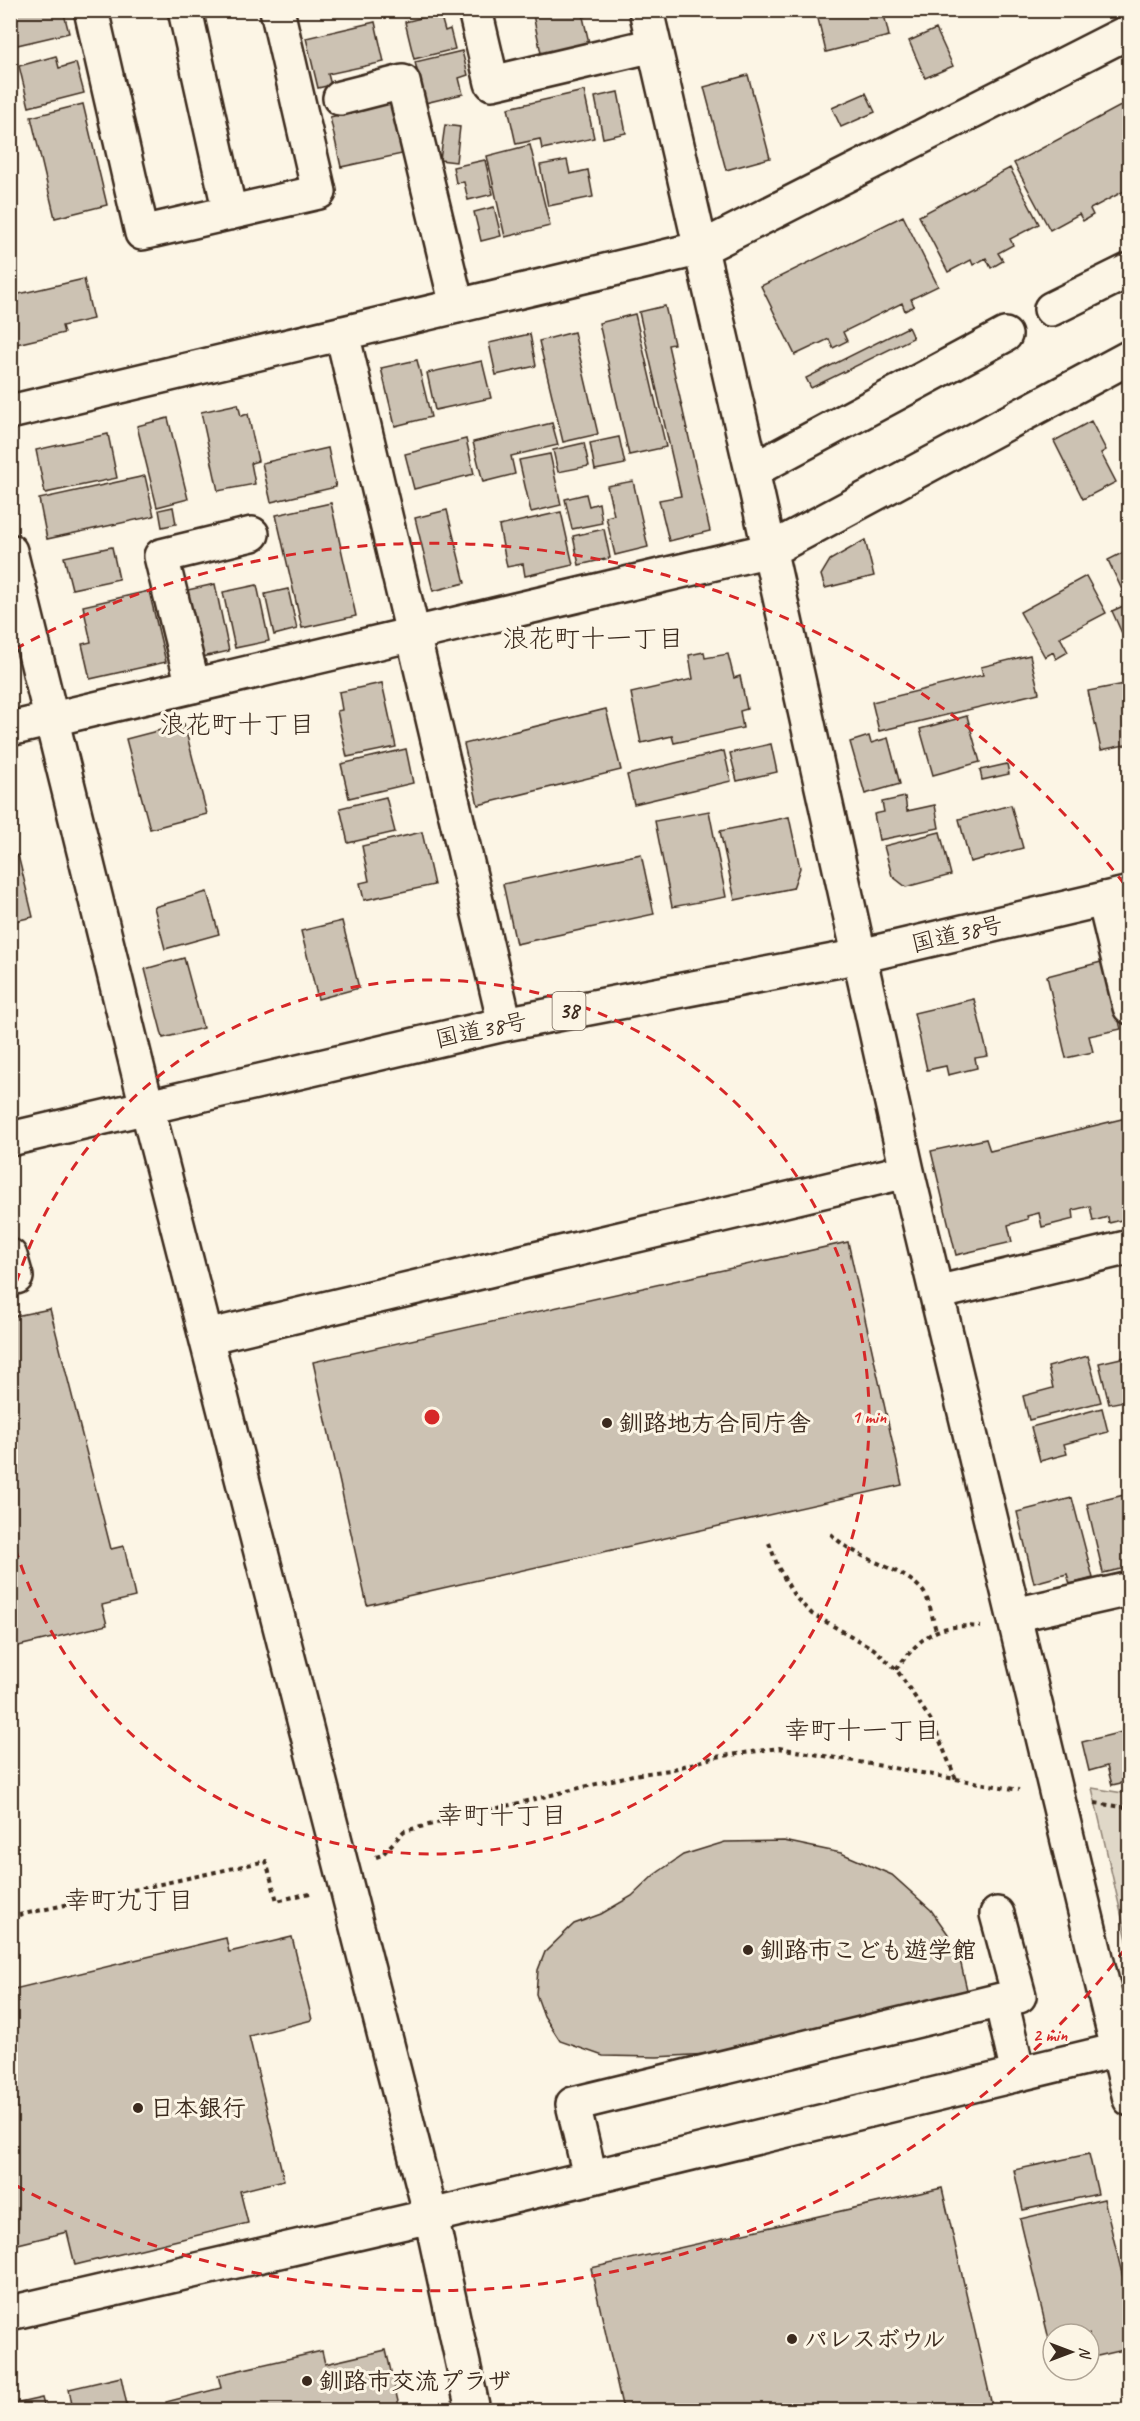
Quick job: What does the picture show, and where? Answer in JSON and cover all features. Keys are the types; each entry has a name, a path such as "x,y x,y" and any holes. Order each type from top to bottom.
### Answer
{"main road":[{"path":"91,10 142,233 319,192 277,10"},
{"path":"185,10 230,213"},
{"path":"474,10 492,83 654,45"},
{"path":"646,10 770,550 907,1171 1130,2099"},
{"path":"10,412 702,248 1130,31"},
{"path":"340,98 403,82 458,306"},
{"path":"1051,309 1130,270"},
{"path":"342,333 505,1024"},
{"path":"752,471 1005,336"},
{"path":"10,729 770,550 1130,357"},
{"path":"193,686 161,555 252,534"},
{"path":"10,551 147,1107 431,2216 473,2410"},
{"path":"1117,896 1130,1007"},
{"name":"国道38号","path":"10,1139 505,1024 860,956 1117,896"},
{"path":"206,1337 907,1171"},
{"path":"936,1293 1130,1247"},
{"path":"1016,1623 1130,1589"},
{"path":"590,2176 573,2104 1019,1995 997,1914"},
{"path":"1001,2000 1018,2074"},
{"path":"10,2313 431,2216 1118,2050"}],"path":[{"path":"831,1534 840,1544 910,1580 924,1592 936,1630"},
{"path":"769,1543 778,1568 795,1597 812,1614 874,1649 896,1669 933,1722 956,1779"},
{"path":"896,1669 912,1648 936,1630 1016,1623"},
{"path":"374,1858 382,1855 404,1831 716,1757 779,1748 1130,1808"},
{"path":"10,1917 266,1861 277,1901 346,1885"}],"shaded area":[{"path":"1092,1788 1129,1794 1129,1948"}],"building":[{"path":"10,10 63,10 69,33 13,46 10,34"},
{"path":"402,10 433,10 404,17"},
{"path":"532,10 587,10 589,15 583,17 590,47 542,58"},
{"path":"816,10 883,10 889,36 826,52"},
{"path":"440,13 445,31 450,29 455,49 414,59 405,22"},
{"path":"375,22 384,62 328,74 331,85 318,88 306,38"},
{"path":"936,29 953,66 925,78 909,41"},
{"path":"462,51 468,75 459,78 463,94 425,103 415,62"},
{"path":"56,56 59,68 76,63 84,93 29,107 19,66"},
{"path":"748,75 770,158 726,170 704,87"},
{"path":"584,91 594,138 542,149 540,139 516,144 508,108"},
{"path":"618,92 626,133 603,138 595,97"},
{"path":"866,93 875,112 841,127 832,108"},
{"path":"1130,101 1130,188 1090,209 1093,215 1083,221 1079,214 1050,230 1014,163"},
{"path":"391,103 402,154 341,167 330,117"},
{"path":"83,104 107,205 55,218 31,117"},
{"path":"445,125 460,127 456,162 440,160"},
{"path":"530,145 550,226 505,237 487,156"},
{"path":"485,160 493,194 468,200 464,182 456,183 453,167"},
{"path":"567,160 570,174 588,170 593,197 548,206 540,165"},
{"path":"1010,168 1039,224 1010,239 1013,245 998,253 1003,261 991,268 986,258 973,265 971,260 948,272 919,216"},
{"path":"494,207 501,236 481,241 474,212"},
{"path":"903,216 938,286 911,299 914,306 905,311 902,303 843,332 847,341 833,348 829,339 795,355 761,286"},
{"path":"84,279 93,319 62,326 64,333 12,345 10,296"},
{"path":"665,306 674,344 668,345 710,531 669,541 659,500 681,496 639,312"},
{"path":"635,314 666,447 629,455 599,323"},
{"path":"908,327 913,338 811,388 806,378"},
{"path":"574,332 598,434 563,442 539,341"},
{"path":"530,334 536,366 496,375 489,343"},
{"path":"417,360 431,417 395,426 381,368"},
{"path":"482,361 491,398 435,410 427,373"},
{"path":"238,404 241,416 248,414 258,461 251,463 255,484 218,491 201,412"},
{"path":"168,418 188,499 157,507 137,426"},
{"path":"1091,421 1106,450 1101,453 1116,482 1083,499 1054,441"},
{"path":"552,423 558,445 511,456 515,474 483,482 473,442"},
{"path":"108,434 117,478 45,493 36,450"},
{"path":"619,437 625,464 595,470 590,443"},
{"path":"466,439 474,474 414,489 405,454"},
{"path":"584,443 589,466 558,472 553,450"},
{"path":"328,448 336,487 271,502 262,463"},
{"path":"550,454 561,505 531,512 519,460"},
{"path":"145,476 154,516 47,539 39,499"},
{"path":"633,481 648,547 615,555 606,517 614,515 607,486"},
{"path":"586,494 589,506 599,503 602,523 572,529 565,499"},
{"path":"331,503 356,616 302,628 276,515"},
{"path":"173,507 176,524 162,527 159,510"},
{"path":"447,510 465,583 433,591 415,518"},
{"path":"561,512 573,565 525,576 523,564 507,567 499,526"},
{"path":"604,529 610,558 579,565 573,536"},
{"path":"865,540 874,576 825,588 821,575 830,560"},
{"path":"112,547 119,579 72,589 64,557"},
{"path":"1130,549 1130,594 1125,596 1108,560"},
{"path":"1086,576 1106,613 1060,637 1068,652 1056,659 1053,652 1045,657 1020,612"},
{"path":"215,584 229,651 198,658 183,591"},
{"path":"257,585 269,641 235,648 223,592"},
{"path":"288,589 297,629 274,635 265,594"},
{"path":"149,591 166,662 90,679 82,644 91,642 83,606"},
{"path":"1130,603 1130,651 1112,611"},
{"path":"704,652 705,658 728,654 734,678 740,676 747,709 740,711 743,728 674,743 672,736 641,743 631,693 693,679 689,655"},
{"path":"1030,655 1039,693 879,731 872,702 983,675 981,667"},
{"path":"382,683 396,747 347,757 337,711 342,710 339,692"},
{"path":"1130,683 1130,744 1101,750 1088,691"},
{"path":"606,709 621,770 478,805 464,744"},
{"path":"967,716 980,762 933,775 920,729"},
{"path":"184,724 207,814 150,829 126,739"},
{"path":"869,736 871,743 888,738 900,784 865,794 850,742"},
{"path":"771,744 777,772 737,781 730,753"},
{"path":"406,749 413,783 349,798 341,764"},
{"path":"724,751 731,781 634,804 627,775"},
{"path":"1007,764 1009,774 982,780 980,770"},
{"path":"386,797 395,832 348,843 340,808"},
{"path":"905,797 907,811 935,805 939,828 879,840 874,814 884,812 882,802"},
{"path":"1011,805 1023,848 970,862 959,819"},
{"path":"709,811 726,897 672,907 655,821"},
{"path":"789,817 800,868 793,888 735,900 720,831"},
{"path":"422,832 434,885 364,900 360,883 369,881 362,846"},
{"path":"940,832 951,875 906,887 892,876 884,846"},
{"path":"641,854 654,914 516,944 503,884"},
{"path":"18,855 33,917 10,922 10,857"},
{"path":"207,892 219,934 165,949 154,907"},
{"path":"342,921 359,988 318,999 301,931"},
{"path":"184,958 203,1028 163,1038 145,969"},
{"path":"1105,961 1121,1029 1089,1036 1093,1052 1066,1058 1047,976"},
{"path":"974,999 988,1056 975,1058 977,1068 948,1075 946,1066 927,1070 914,1013"},
{"path":"1130,1117 1130,1218 1109,1223 1108,1217 1093,1221 1090,1206 1073,1210 1074,1219 1042,1227 1039,1213 1008,1225 1012,1242 956,1255 931,1151 986,1139 990,1151"},
{"name":"釧路地方合同庁舎","path":"848,1242 902,1485 367,1605 313,1362"},
{"path":"50,1309 111,1549 124,1546 135,1597 102,1605 107,1625 10,1648 10,1317"},
{"path":"1088,1356 1101,1402 1029,1420 1023,1396 1053,1388 1048,1367"},
{"path":"1130,1356 1130,1400 1109,1404 1099,1363"},
{"path":"1102,1408 1108,1432 1064,1444 1067,1454 1040,1461 1031,1427"},
{"path":"1124,1495 1130,1521 1130,1567 1103,1573 1087,1504"},
{"path":"1072,1498 1093,1578 1070,1584 1067,1574 1034,1583 1017,1512"},
{"path":"1130,1730 1130,1781 1112,1785 1107,1766 1089,1771 1082,1742"},
{"name":"釧路市こども遊学館","path":"784,1841 841,1853 892,1875 931,1910 948,1934 948,1952 957,1947 968,1994 742,2052 657,2057 603,2056 560,2041 544,2016 536,1994 538,1970 545,1952 574,1924 601,1914 632,1896 654,1875 683,1855 725,1842"},
{"name":"日本銀行","path":"292,1937 312,2020 249,2036 284,2180 240,2191 248,2223 75,2265 67,2232 10,2246 10,1990 226,1938 229,1952"},
{"path":"1089,2154 1098,2194 1023,2210 1014,2170"},
{"name":"パレスボウル","path":"942,2188 993,2410 623,2410 591,2268"},
{"path":"1104,2199 1130,2307 1130,2338 1126,2339 1128,2349 1101,2355 1101,2322 1045,2322 1020,2219"},
{"name":"釧路市交流プラザ","path":"386,2350 400,2410 168,2410 166,2402 221,2388 218,2375 322,2351 325,2364"},
{"path":"121,2377 128,2410 73,2410 69,2389"},
{"path":"42,2398 45,2409 54,2407 55,2410 11,2410 10,2405"}],"place":[{"name":"釧路地方合同庁舎","path":"607,1423"},
{"name":"釧路市こども遊学館","path":"748,1950"},
{"name":"日本銀行","path":"138,2108"},
{"name":"パレスボウル","path":"792,2339"},
{"name":"釧路市交流プラザ","path":"307,2381"}],"district":[{"name":"浪花町十一丁目","path":"593,638"},
{"name":"浪花町十丁目","path":"237,724"},
{"name":"幸町十一丁目","path":"862,1730"},
{"name":"幸町十丁目","path":"502,1815"},
{"name":"幸町九丁目","path":"129,1900"}]}
